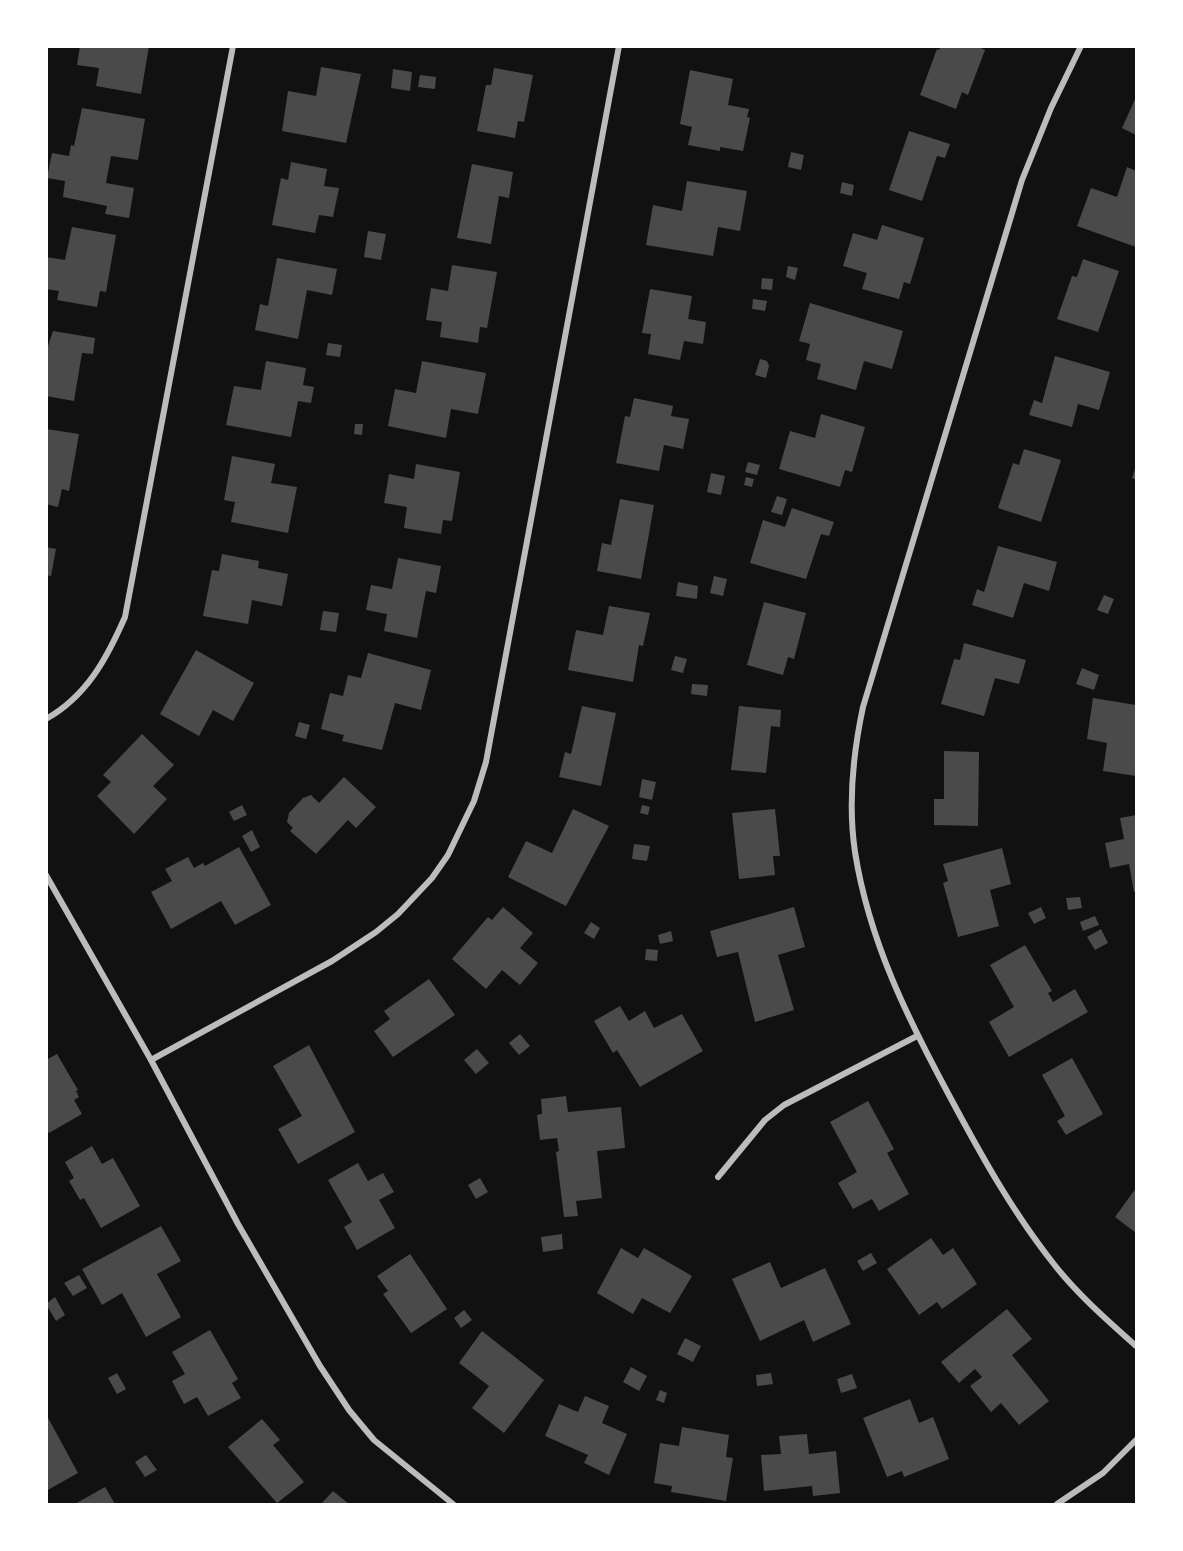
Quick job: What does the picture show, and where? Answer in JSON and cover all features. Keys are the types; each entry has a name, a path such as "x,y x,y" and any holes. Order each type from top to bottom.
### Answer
{"street":[{"path":"46,719 82,691 100,669 125,617 233,46"},
{"path":"151,1060 332,961 376,933 432,878 462,828 486,762 619,46"},
{"path":"1081,46 1051,108 1022,180 863,707 856,743 852,818 861,879 876,939 917,1036 996,1181 1026,1227 1054,1264 1090,1304 1137,1346"},
{"path":"46,875 151,1060 283,1304 349,1410 374,1440 453,1504"},
{"path":"718,1177 765,1120 784,1105 917,1036"},
{"path":"1057,1504 1102,1473 1137,1440"}],"building":[{"path":"80,46 149,46 141,94 96,86 99,68 77,65"},
{"path":"941,46 977,46 985,50 968,95 962,92 956,109 920,95 937,49 939,50"},
{"path":"321,67 361,74 346,143 282,131 288,91 316,96"},
{"path":"494,68 533,75 524,122 518,121 515,138 477,131 486,85 491,85"},
{"path":"393,69 412,72 410,91 391,88"},
{"path":"690,70 733,79 728,105 749,109 747,117 750,118 743,151 720,147 720,151 688,145 692,127 680,124"},
{"path":"420,75 436,77 435,89 418,87"},
{"path":"1136,97 1136,135 1122,128"},
{"path":"82,108 145,119 138,160 111,156 106,183 134,188 129,218 105,214 107,206 63,197 65,181 47,178 52,153 69,156 71,145 74,146"},
{"path":"909,131 950,144 945,158 937,156 922,201 889,190"},
{"path":"791,152 804,155 801,170 788,167"},
{"path":"291,162 327,169 324,186 339,188 333,217 319,215 315,233 272,225 281,178 288,180"},
{"path":"472,164 513,172 509,198 499,196 491,244 457,238"},
{"path":"1127,167 1136,171 1136,247 1077,226 1091,188 1117,197"},
{"path":"687,181 747,191 740,231 718,227 713,256 646,245 653,205 682,211"},
{"path":"842,182 854,185 852,196 840,193"},
{"path":"882,225 924,238 910,284 904,282 899,299 862,289 867,273 843,266 853,233 877,240"},
{"path":"72,227 116,235 106,292 100,291 97,307 57,300 59,291 46,289 46,257 65,260"},
{"path":"368,231 386,234 381,260 364,257"},
{"path":"277,258 337,269 332,295 307,290 298,339 255,330 260,304 268,306"},
{"path":"1083,259 1119,271 1098,332 1057,319 1072,276 1077,277"},
{"path":"452,265 497,272 487,328 480,327 478,343 440,337 442,322 426,320 431,288 448,291"},
{"path":"788,266 798,268 795,280 786,277"},
{"path":"762,278 773,279 772,290 761,289"},
{"path":"650,289 692,296 688,319 706,322 703,344 684,341 680,360 648,354 651,334 642,333"},
{"path":"753,299 767,301 765,311 752,309"},
{"path":"810,303 903,331 892,369 864,361 856,390 817,379 821,364 806,360 810,344 799,341"},
{"path":"53,331 95,338 93,354 82,353 74,401 46,396 46,352"},
{"path":"328,343 342,345 340,357 326,355"},
{"path":"1055,356 1110,372 1099,410 1078,404 1072,427 1029,415 1034,400 1042,403"},
{"path":"760,359 767,361 769,366 766,378 755,375"},
{"path":"266,361 306,368 303,385 314,387 311,403 298,401 291,437 226,425 234,386 261,390"},
{"path":"422,361 486,373 478,414 451,409 446,438 388,426 395,389 416,393"},
{"path":"634,398 673,406 671,416 689,419 683,449 664,445 659,471 616,463 625,416 630,417"},
{"path":"821,414 865,427 852,472 845,470 840,487 779,469 790,431 815,438"},
{"path":"355,424 363,424 362,435 354,434"},
{"path":"46,429 79,434 69,491 62,489 58,507 46,504"},
{"path":"1024,449 1061,460 1041,522 998,508 1013,463 1019,465"},
{"path":"232,456 275,464 271,483 297,487 288,533 231,522 235,502 224,500"},
{"path":"748,462 760,465 757,475 745,472"},
{"path":"416,464 460,472 452,521 443,520 441,534 404,528 407,507 384,503 389,474 414,479"},
{"path":"1136,469 1136,480 1132,478"},
{"path":"711,473 725,476 721,495 707,492"},
{"path":"746,477 754,479 752,487 744,485"},
{"path":"777,496 787,499 782,515 771,512"},
{"path":"620,499 654,505 641,579 597,571 602,543 611,545"},
{"path":"792,508 834,522 829,536 821,534 806,579 750,563 763,520 785,527"},
{"path":"998,546 1057,562 1049,591 1024,583 1013,618 972,605 977,589 984,592"},
{"path":"46,547 56,549 51,576 46,575"},
{"path":"222,554 259,561 258,568 288,574 282,606 252,600 248,624 203,616 212,570 219,571"},
{"path":"398,558 441,566 436,593 426,591 417,638 384,631 387,614 366,610 371,585 392,589"},
{"path":"714,576 727,579 723,596 710,593"},
{"path":"678,582 698,586 697,599 676,596"},
{"path":"1104,595 1114,599 1108,614 1097,610"},
{"path":"764,602 806,613 794,659 788,657 783,675 747,665"},
{"path":"609,606 650,613 643,646 639,645 633,682 568,670 576,630 603,635"},
{"path":"323,611 339,613 336,632 320,630"},
{"path":"964,643 1026,660 1019,684 995,678 984,716 941,704 954,659 960,660"},
{"path":"196,650 254,683 233,721 213,710 199,736 160,714"},
{"path":"368,653 431,670 421,710 395,703 382,750 342,741 344,735 321,729 330,693 343,696 348,675 361,678"},
{"path":"675,656 687,659 683,673 671,670"},
{"path":"1082,668 1099,675 1094,690 1076,684"},
{"path":"692,684 708,685 707,696 691,694"},
{"path":"1093,698 1136,705 1136,776 1103,771 1107,743 1087,739"},
{"path":"582,706 616,713 601,786 559,777 565,752 571,754"},
{"path":"739,706 781,710 780,727 771,726 766,773 731,770"},
{"path":"299,722 310,725 306,739 295,736"},
{"path":"142,734 174,765 153,786 167,799 134,834 97,796 111,782 103,775"},
{"path":"944,751 979,752 978,826 934,825 934,799 944,799"},
{"path":"344,777 376,807 356,828 348,820 316,854 290,831 293,828 287,822 289,813 303,798 311,795 319,803"},
{"path":"642,779 656,782 652,800 639,797"},
{"path":"242,805 247,815 234,821 229,812"},
{"path":"642,805 650,807 648,815 640,813"},
{"path":"573,809 609,826 566,906 508,877 526,841 552,853"},
{"path":"775,809 780,856 773,856 775,875 739,879 732,813"},
{"path":"1136,815 1136,891 1134,892 1129,864 1110,868 1105,843 1124,839 1120,818"},
{"path":"252,830 260,847 251,852 242,836"},
{"path":"634,844 650,846 647,861 632,859"},
{"path":"239,847 271,905 235,925 221,901 171,929 151,892 172,881 165,869 188,857 194,868 203,863 205,866"},
{"path":"1002,848 1011,884 990,890 999,926 958,937 943,883 948,881 943,864"},
{"path":"1080,897 1082,908 1068,910 1066,898"},
{"path":"503,907 533,933 520,948 538,963 520,985 502,970 486,989 452,959 488,917 492,920"},
{"path":"794,907 805,947 778,955 794,1010 755,1022 738,952 717,957 710,931"},
{"path":"1041,907 1046,918 1034,924 1028,913"},
{"path":"1095,916 1099,925 1083,931 1080,922"},
{"path":"591,922 600,928 594,939 584,933"},
{"path":"1101,929 1108,943 1095,950 1087,937"},
{"path":"671,931 673,941 660,944 658,935"},
{"path":"1025,945 1052,991 1048,993 1053,1002 1075,989 1088,1012 1009,1057 989,1022 1014,1007 990,965"},
{"path":"646,949 658,950 657,961 645,960"},
{"path":"429,979 455,1015 393,1057 374,1031 390,1019 384,1011"},
{"path":"620,1006 629,1021 645,1011 654,1028 682,1014 703,1051 640,1087 617,1050 613,1053 594,1021"},
{"path":"520,1034 530,1046 519,1055 509,1043"},
{"path":"309,1045 355,1132 298,1164 278,1129 302,1116 273,1066"},
{"path":"477,1049 489,1063 476,1074 464,1060"},
{"path":"57,1054 78,1090 76,1091 79,1097 74,1100 82,1114 49,1133 46,1129 46,1060"},
{"path":"1072,1058 1103,1114 1066,1135 1057,1121 1065,1116 1042,1075"},
{"path":"566,1096 568,1112 621,1107 625,1148 597,1151 602,1198 576,1201 578,1216 564,1217 556,1152 559,1151 557,1138 540,1140 537,1115 542,1114 541,1099"},
{"path":"868,1101 894,1149 887,1153 909,1194 879,1211 872,1199 853,1209 838,1183 857,1172 830,1122"},
{"path":"92,1146 102,1164 113,1158 140,1206 101,1228 84,1198 80,1200 69,1181 74,1178 65,1162"},
{"path":"358,1163 368,1181 383,1173 394,1192 379,1200 395,1228 357,1250 344,1227 352,1222 328,1180"},
{"path":"480,1178 488,1192 476,1199 468,1185"},
{"path":"1136,1188 1136,1233 1115,1217"},
{"path":"161,1226 181,1261 157,1274 181,1317 146,1337 122,1293 102,1305 82,1269"},
{"path":"562,1234 563,1249 543,1252 541,1237"},
{"path":"931,1238 943,1255 953,1248 977,1284 942,1309 937,1302 919,1315 887,1269"},
{"path":"621,1248 638,1258 644,1248 692,1276 670,1313 642,1298 633,1314 597,1293"},
{"path":"871,1253 877,1263 863,1271 857,1261"},
{"path":"410,1254 447,1309 411,1333 383,1294 388,1291 377,1276"},
{"path":"770,1262 781,1288 825,1268 851,1324 813,1342 804,1320 760,1341 732,1279"},
{"path":"79,1275 87,1288 73,1296 64,1283"},
{"path":"55,1297 65,1315 56,1321 46,1304"},
{"path":"1007,1309 1032,1339 1012,1355 1049,1401 1019,1425 1001,1403 991,1412 970,1386 982,1377 975,1369 959,1383 941,1362"},
{"path":"464,1310 472,1320 461,1328 454,1318"},
{"path":"210,1330 238,1379 232,1383 241,1398 208,1416 197,1397 184,1404 172,1381 185,1374 172,1352"},
{"path":"482,1331 544,1380 504,1433 472,1408 489,1386 459,1363"},
{"path":"685,1338 701,1346 693,1362 677,1354"},
{"path":"631,1367 647,1376 639,1391 623,1382"},
{"path":"117,1373 126,1389 117,1394 108,1378"},
{"path":"771,1373 773,1384 757,1386 756,1375"},
{"path":"852,1374 857,1388 841,1393 837,1379"},
{"path":"660,1390 667,1393 664,1403 656,1400"},
{"path":"585,1396 609,1406 602,1423 627,1434 609,1475 584,1463 588,1455 545,1436 559,1404 578,1412"},
{"path":"910,1399 919,1423 933,1417 949,1459 904,1477 902,1471 887,1477 863,1418"},
{"path":"46,1414 78,1473 46,1491"},
{"path":"262,1419 280,1440 273,1445 304,1482 277,1503 228,1447"},
{"path":"682,1427 729,1435 726,1457 733,1458 726,1501 671,1492 672,1486 654,1483 660,1443 679,1446"},
{"path":"807,1434 809,1454 836,1451 840,1493 813,1496 812,1486 764,1491 761,1455 781,1454 779,1436"},
{"path":"146,1455 157,1470 145,1477 135,1462"},
{"path":"105,1487 115,1504 75,1504"},
{"path":"333,1491 349,1504 321,1504"}]}
